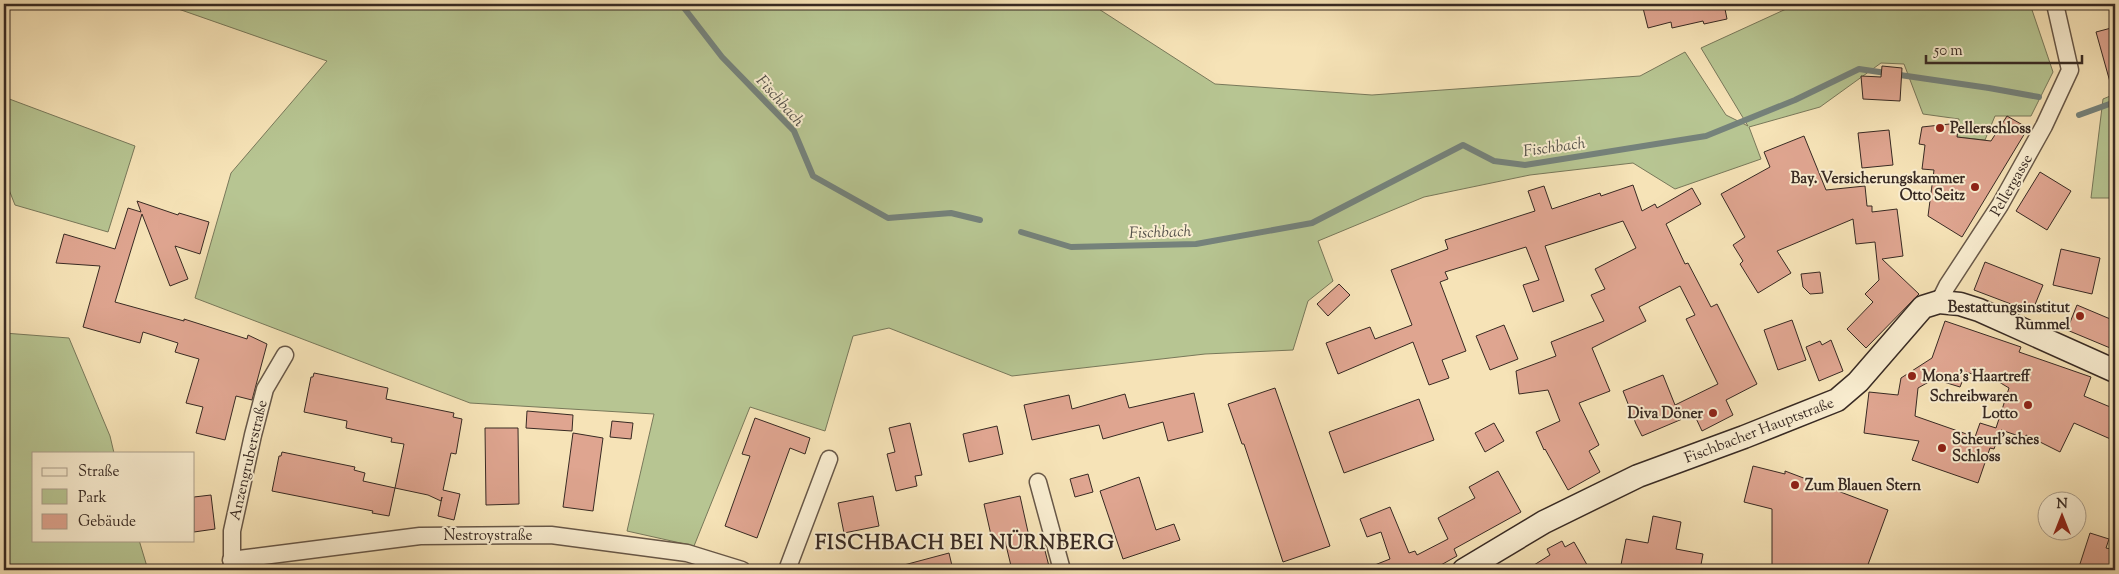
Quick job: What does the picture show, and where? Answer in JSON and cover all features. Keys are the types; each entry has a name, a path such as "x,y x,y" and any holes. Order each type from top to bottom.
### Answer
{"main road":[{"path":"1939,302 1960,304 1979,310 2115,371"},
{"name":"Fischbacher Hauptstraße","path":"1464,570 1544,522 1638,476 1837,400 1858,382 1923,307 1939,302"}],"street":[{"name":"Pellergasse","path":"1939,302 1947,286 2000,205 2044,126 2070,70 2055,4"},
{"name":"Anzengruberstraße","path":"232,565 232,531 255,426 265,389 285,355"},
{"path":"786,570 830,459"},
{"path":"1038,482 1062,570"},
{"name":"Nestroystraße","path":"232,565 420,536 551,535 687,552 742,570"}],"green space":[{"path":"164,4 1091,4 1215,84 1372,95 1640,76 1685,52 1726,115 1748,126 1701,48 1797,4 2030,4 2053,72 2031,116 1995,116 1985,140 1957,137 1959,119 1923,114 1904,64 1881,63 1820,107 1749,127 1761,159 1675,189 1633,163 1530,175 1424,197 1318,241 1333,281 1308,301 1293,350 1205,354 1012,376 889,328 853,336 825,431 750,407 694,546 627,531 654,414 470,403 195,298 231,173 327,61"},
{"path":"2115,94 2115,198 2091,198 2103,99"},
{"path":"4,97 135,146 108,232 15,205 4,177"},
{"path":"4,333 69,338 110,436 114,452 32,452 32,542 140,542 148,570 4,570"}],"building":[{"path":"1642,4 1724,4 1727,19 1704,24 1703,21 1672,28 1671,22 1648,28"},
{"path":"2115,27 2115,81 2110,82 2096,32"},
{"path":"1882,66 1902,68 1900,101 1863,99 1861,76 1881,77"},
{"path":"2007,116 2028,128 1962,237 1928,216 1934,170 1922,169 1925,145 1919,144 1922,127 1959,123 1957,137 1991,141"},
{"path":"1889,130 1893,165 1862,168 1858,133"},
{"path":"1804,136 1826,190 1865,186 1867,206 1872,206 1872,212 1897,209 1903,256 1882,259 1919,294 1866,348 1847,329 1873,302 1865,294 1879,280 1875,242 1856,244 1853,219 1777,251 1791,273 1758,293 1740,264 1743,261 1733,245 1745,237 1721,194 1770,167 1764,152"},
{"path":"2040,172 2071,191 2047,230 2016,211"},
{"path":"1633,185 1642,211 1655,204 1657,208 1692,188 1701,204 1666,224 1685,264 1688,263 1711,307 1717,304 1757,384 1726,400 1733,415 1702,431 1694,414 1642,436 1636,424 1623,391 1663,375 1675,405 1718,384 1686,319 1695,315 1680,286 1639,307 1646,321 1592,348 1610,391 1579,403 1599,445 1589,451 1600,472 1568,490 1544,450 1536,432 1560,421 1548,390 1519,394 1516,371 1556,356 1551,342 1604,321 1591,295 1605,289 1595,269 1636,248 1623,221 1545,246 1564,301 1533,312 1523,285 1539,280 1526,247 1445,272 1448,279 1440,282 1466,351 1442,360 1449,378 1429,385 1413,342 1338,374 1326,343 1370,327 1375,339 1412,325 1391,270 1448,249 1445,240 1535,211 1528,191 1544,186 1552,209 1600,193 1601,196"},
{"path":"137,201 178,215 179,213 209,222 200,254 175,246 188,279 170,286 142,214 115,302 184,321 184,319 247,339 248,335 267,344 252,400 236,396 225,440 196,433 203,407 186,403 199,359 175,352 178,343 143,332 140,343 83,327 100,266 56,263 64,234 115,249 128,208 141,212"},
{"path":"2061,249 2100,258 2092,294 2053,285"},
{"path":"1985,262 2043,285 2032,312 1974,290"},
{"path":"1820,272 1823,293 1810,294 1803,287 1801,274"},
{"path":"1339,284 1350,295 1328,316 1317,304"},
{"path":"2077,305 2115,321 2115,350 2067,330"},
{"path":"1792,320 1806,360 1778,370 1764,330"},
{"path":"1945,321 2021,347 2019,352 2091,377 2084,396 2115,409 2115,441 2074,423 2060,452 2026,435 2025,438 2001,430 1994,449 1990,448 1978,483 1912,460 1919,441 1864,433 1869,392 1898,395 1901,378 1932,358","holes":["1974,367 2009,388 1996,428 1980,423 1975,437 1915,416 1918,388 1934,379 1960,387 1966,372 1972,374"]},
{"path":"1504,325 1518,359 1490,370 1476,336"},
{"path":"1831,340 1843,371 1819,381 1806,347 1820,341 1822,345"},
{"path":"314,373 388,388 386,399 454,413 453,417 462,419 456,454 451,453 443,490 460,494 454,520 438,516 442,497 441,501 428,495 395,488 404,444 391,442 392,438 346,428 347,421 304,412 311,377 313,377"},
{"path":"1275,388 1330,546 1283,562 1244,444 1242,444 1228,404"},
{"path":"1194,393 1203,432 1168,441 1163,422 1103,439 1099,425 1032,440 1024,405 1069,395 1072,409 1125,394 1129,408"},
{"path":"1419,399 1434,440 1344,473 1329,432"},
{"path":"527,411 573,415 572,431 526,428"},
{"path":"755,418 810,438 805,454 790,448 757,538 725,526 750,456 742,454"},
{"path":"612,421 633,423 631,439 610,437"},
{"path":"910,423 922,475 915,476 917,486 896,491 887,454 895,452 889,428"},
{"path":"1494,423 1504,441 1485,452 1475,433"},
{"path":"997,426 1003,454 969,462 963,434"},
{"path":"485,428 518,428 519,504 486,505"},
{"path":"573,433 603,438 593,511 563,507"},
{"path":"282,452 355,467 354,470 365,473 363,481 395,488 389,516 372,513 373,511 272,491 279,456 281,456"},
{"path":"1753,466 1785,474 1785,471 1888,510 1866,570 1772,570 1772,509 1744,502"},
{"path":"1498,471 1521,512 1454,549 1457,556 1432,570 1367,570 1367,568 1390,559 1381,532 1367,537 1360,519 1390,507 1409,553 1415,551 1417,555 1448,539 1438,518 1475,498 1469,487"},
{"path":"1088,474 1093,492 1075,497 1070,479"},
{"path":"1139,477 1156,530 1174,524 1180,540 1123,559 1100,491"},
{"path":"211,495 215,529 195,532 195,497"},
{"path":"873,496 879,526 844,533 838,503"},
{"path":"1020,496 1032,550 1044,547 1050,570 1012,570 1005,541 993,544 984,504"},
{"path":"1653,516 1681,522 1676,549 1703,554 1700,570 1620,570 1626,539 1648,543"},
{"path":"2090,533 2109,539 2106,548 2115,550 2115,570 2078,570"},
{"path":"1562,541 1565,547 1574,542 1590,570 1526,570 1550,555 1547,549"},
{"path":"949,553 953,570 904,570 904,565"}],"waterway":[{"name":"Fischbach","path":"681,4 722,57 794,131 813,176 888,218 951,213 980,220"},
{"name":"Fischbach","path":"1021,232 1071,247 1196,244 1312,223 1463,145 1494,161 1525,165 1706,136 1795,100 1859,69 2039,97"},
{"name":"Fischbach","path":"2079,115 2115,102"}],"place":[{"name":"Pellerschloss","path":"1940,128"},
{"name":"Bay. Versicherungskammer Otto Seitz","path":"1975,187"},
{"name":"Bestattungsinstitut Rummel","path":"2080,316"},
{"name":"Mona's Haartreff","path":"1912,376"},
{"name":"Schreibwaren Lotto","path":"2028,405"},
{"name":"Diva Döner","path":"1713,413"},
{"name":"Scheurl'sches Schloss","path":"1942,448"},
{"name":"Zum Blauen Stern","path":"1795,485"}],"district":[{"name":"FISCHBACH BEI NÜRNBERG","path":"965,542"}]}
